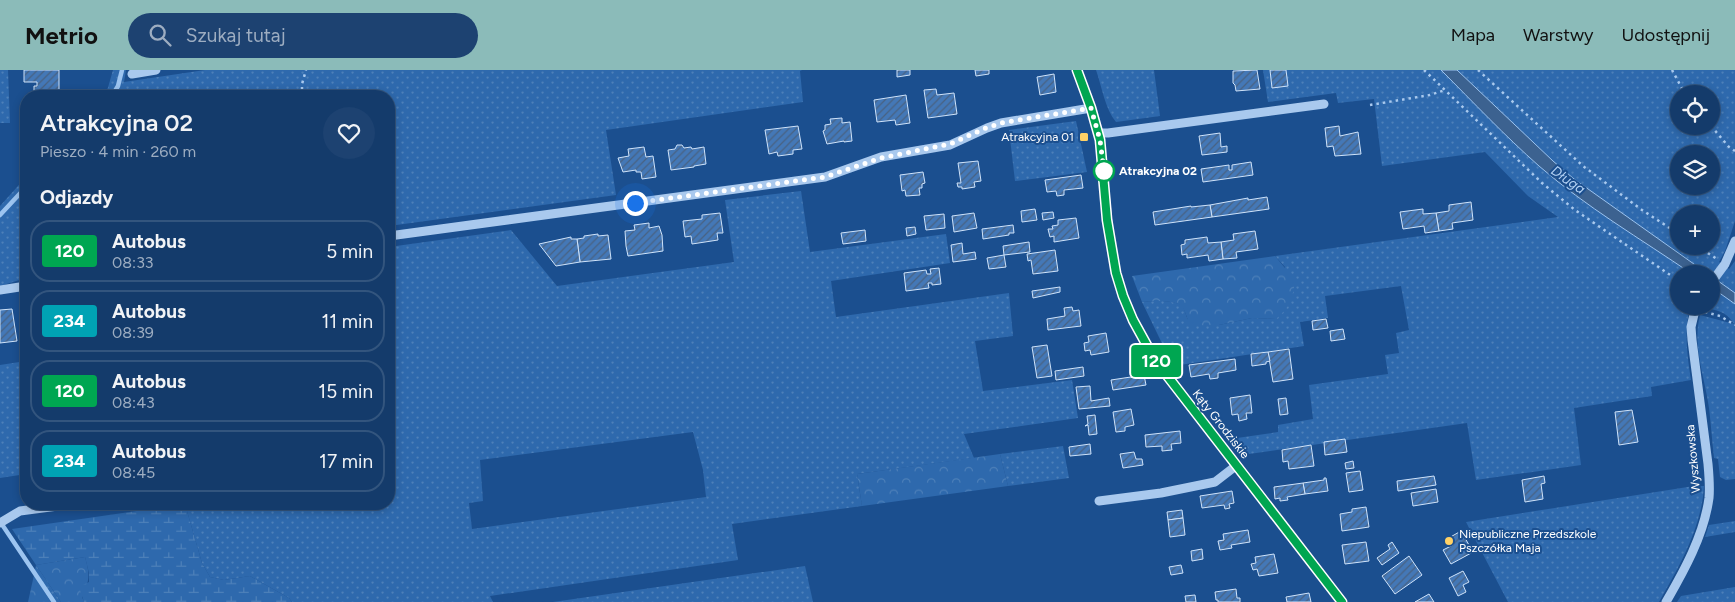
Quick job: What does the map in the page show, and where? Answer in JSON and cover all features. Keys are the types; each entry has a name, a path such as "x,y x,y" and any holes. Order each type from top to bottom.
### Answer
{"street":[{"path":"132,74 156,70"},
{"name":"Kąty Grodziskie","path":"1077,70 1098,133 1102,154 1109,234 1116,273 1133,320 1155,360 1342,602"},
{"path":"1098,133 1118,132 1324,104"},
{"path":"395,235 825,177 881,158 950,144 1001,123 1091,108"},
{"path":"1720,271 1735,241"},
{"path":"0,290 20,287"},
{"name":"Wyszkowska","path":"1666,602 1698,538 1709,500 1708,464 1692,340 1691,327 1694,315"},
{"path":"1099,501 1161,493 1215,482 1237,465"},
{"path":"0,523 20,511 28,510"}],"path":[{"path":"302,90 306,70"},
{"path":"1424,70 1542,184 1575,210 1670,275"},
{"path":"1478,70 1583,166 1642,210 1670,228"},
{"path":"1672,70 1680,85"},
{"path":"1370,105 1430,95 1445,90"},
{"path":"1719,135 1729,147 1735,150"},
{"path":"1711,255 1725,264"},
{"path":"1716,315 1735,325"}],"green space":[{"path":"0,70 8,70 10,123 0,123"},
{"path":"113,70 126,70 124,82 205,70 802,70 800,71 803,102 606,130 616,195 395,225 395,90 107,90"},
{"path":"1096,70 1154,70 1160,116 1116,122 1106,104"},
{"path":"1263,70 1441,70 1514,143 1557,181 1679,265 1670,265 1670,315 1688,315 1687,352 1691,380 1651,387 1652,396 1574,408 1581,465 1476,480 1467,423 1242,455 1230,439 1278,432 1278,425 1313,419 1309,385 1388,374 1385,355 1399,353 1396,333 1409,330 1401,286 1325,296 1328,318 1300,322 1304,346 1173,366 1142,302 1164,301 1180,304 1185,311 1187,319 1219,325 1252,318 1276,319 1285,267 1275,256 1558,217 1528,196 1485,152 1382,166 1374,99 1338,103 1336,93 1268,102"},
{"path":"1457,70 1735,70 1735,221 1725,251 1719,262 1729,269 1735,261 1735,293 1720,282 1720,265 1695,265 1681,255 1720,255 1720,205 1670,205 1670,247 1574,179"},
{"path":"1076,121 1087,172 1015,181 1009,130"},
{"path":"20,184 20,280 0,286 0,206"},
{"path":"801,191 810,252 946,234 950,263 831,281 836,317 1009,293 1013,336 975,341 983,391 1072,380 1078,418 964,434 974,458 857,474 862,506 732,524 738,560 490,596 493,602 292,602 289,598 250,576 224,580 210,577 202,563 187,510 395,510 395,246 511,230 557,286 734,262 725,200","holes":["693,432 703,470 706,497 472,529 469,503 483,501 480,460"]},
{"path":"1275,256 1295,280 1290,302 1276,319 1252,318 1219,325 1190,326 1185,311 1179,304 1163,301 1142,302 1132,276"},
{"path":"1720,293 1735,304 1735,479 1726,480 1720,477 1718,459 1714,458 1709,408 1697,338 1700,315 1734,324 1728,316 1721,312"},
{"path":"20,362 20,475 0,478 0,365"},
{"path":"1063,446 1069,478 1008,486 1000,454"},
{"path":"1000,454 1008,486 862,506 857,474"},
{"path":"1704,486 1699,517 1682,561 1659,602 1508,602 1466,522"},
{"path":"143,510 187,510 202,563 210,577 224,580 250,576 289,598 292,602 84,602 79,587 89,582 85,557 36,565 12,529"},
{"path":"1735,521 1735,532 1705,537 1709,525"},
{"path":"85,557 88,577 87,586 82,597 84,602 61,602 36,565"},
{"path":"36,565 61,602 51,602 34,575"},
{"path":"805,566 813,602 553,602"},
{"path":"34,575 51,602 28,602"},
{"path":"1735,587 1735,602 1677,602 1681,596"}],"water":[{"name":"Długa","path":"1441,70 1457,70 1574,179 1670,247 1670,255 1681,255 1695,265 1678,265 1614,222 1557,181 1501,131"},
{"path":"1720,282 1735,293 1735,304 1720,293"}],"building":[{"path":"24,70 59,70 59,90 34,90 37,82 24,82"},
{"path":"897,70 910,70 910,75 897,77"},
{"path":"975,70 989,70 989,74 976,76"},
{"path":"1257,70 1260,89 1236,91 1233,83 1233,71"},
{"path":"1270,70 1286,70 1288,86 1272,88"},
{"path":"1054,74 1056,92 1040,95 1037,77"},
{"path":"936,89 937,95 954,93 957,114 928,118 924,90"},
{"path":"906,95 910,123 896,125 895,120 877,122 874,100"},
{"path":"842,118 842,123 850,122 852,141 827,144 823,131 825,130 825,125 831,124 830,119"},
{"path":"798,126 802,149 793,150 793,154 778,156 777,152 769,154 765,130"},
{"path":"1339,126 1340,136 1358,132 1361,154 1335,156 1333,146 1327,147 1325,128"},
{"path":"1220,133 1221,147 1227,146 1227,152 1202,155 1199,136"},
{"path":"677,145 682,145 684,148 691,147 692,149 704,147 706,164 671,170 668,150 675,149"},
{"path":"644,147 646,157 653,156 656,177 642,179 641,172 636,172 636,170 623,172 618,158 629,156 628,149"},
{"path":"978,161 981,181 974,182 975,187 962,189 962,187 958,187 957,183 961,183 958,163"},
{"path":"1251,162 1253,175 1203,182 1201,169 1229,165 1229,170 1232,170 1232,165"},
{"path":"923,172 925,183 922,184 922,188 919,188 920,195 906,196 905,190 902,191 900,175"},
{"path":"1081,175 1083,188 1064,190 1064,195 1057,196 1056,191 1047,192 1045,180"},
{"path":"1267,197 1269,209 1212,217 1210,205 1248,198 1248,200"},
{"path":"1471,202 1473,220 1452,223 1453,229 1439,231 1436,213 1449,211 1449,205"},
{"path":"1210,205 1212,217 1155,225 1153,212"},
{"path":"1035,209 1037,220 1022,222 1021,211"},
{"path":"1423,209 1423,214 1436,213 1439,231 1425,233 1424,226 1403,229 1400,212"},
{"path":"1053,212 1054,218 1043,220 1042,213"},
{"path":"720,213 723,233 717,233 718,240 692,244 691,236 685,237 683,221 702,219 702,215"},
{"path":"974,213 977,228 954,232 952,216"},
{"path":"944,214 945,228 926,230 924,216"},
{"path":"1076,218 1079,238 1054,242 1054,236 1050,237 1048,229 1053,229 1052,226 1058,225 1058,220"},
{"path":"649,223 649,228 659,226 662,235 663,251 628,256 625,231 635,230 634,225"},
{"path":"1013,225 1014,233 983,239 982,229"},
{"path":"915,227 916,234 907,236 906,228"},
{"path":"865,230 866,241 843,244 841,233"},
{"path":"1255,231 1258,249 1236,252 1237,258 1223,259 1221,242 1234,240 1233,234"},
{"path":"598,234 598,236 608,235 611,259 580,262 577,239"},
{"path":"571,237 571,239 577,239 580,262 556,266 539,244"},
{"path":"1207,237 1208,243 1221,242 1223,259 1209,261 1208,255 1187,258 1187,254 1182,255 1181,245 1185,244 1185,240"},
{"path":"1029,242 1030,252 1004,255 1003,246"},
{"path":"962,243 963,254 975,252 976,259 953,262 951,245"},
{"path":"1055,250 1058,271 1033,274 1031,260 1028,261 1027,254"},
{"path":"1004,255 1006,267 989,269 987,258"},
{"path":"939,268 941,284 932,285 932,283 928,283 929,288 906,291 904,273 926,270 927,274 931,274 930,269"},
{"path":"1060,287 1060,292 1033,298 1032,291"},
{"path":"1072,307 1073,311 1079,310 1081,326 1048,330 1047,319 1065,316 1064,308"},
{"path":"12,309 17,341 0,343 0,310"},
{"path":"1326,319 1328,328 1313,330 1312,321"},
{"path":"1343,329 1345,339 1331,341 1330,331"},
{"path":"1106,333 1109,352 1091,355 1090,350 1085,351 1084,343 1089,342 1088,336"},
{"path":"1047,345 1052,376 1037,378 1032,347"},
{"path":"1289,349 1293,379 1273,382 1268,352"},
{"path":"1268,352 1270,361 1266,362 1266,364 1252,366 1251,354"},
{"path":"1235,359 1236,370 1218,373 1218,378 1210,379 1209,374 1191,377 1189,365"},
{"path":"1083,367 1084,376 1056,380 1055,371"},
{"path":"1144,375 1146,385 1113,390 1111,380"},
{"path":"1090,386 1091,401 1109,398 1110,406 1079,409 1076,387"},
{"path":"1250,395 1252,413 1246,413 1247,419 1239,421 1238,414 1232,415 1230,398"},
{"path":"1286,398 1288,414 1280,415 1278,399"},
{"path":"1131,409 1134,425 1125,427 1125,431 1116,432 1113,412"},
{"path":"1632,410 1638,442 1619,445 1615,412"},
{"path":"1095,415 1097,434 1089,435 1088,425 1085,426 1088,424 1087,416"},
{"path":"1180,431 1181,443 1171,444 1172,450 1162,451 1162,446 1146,447 1145,435"},
{"path":"1345,439 1347,452 1325,455 1324,442"},
{"path":"1090,444 1091,454 1070,456 1069,447"},
{"path":"1311,445 1314,466 1289,469 1288,461 1283,462 1282,450"},
{"path":"1134,452 1136,459 1142,459 1143,465 1123,468 1120,454"},
{"path":"1353,461 1354,468 1346,469 1345,463"},
{"path":"1360,471 1363,490 1349,492 1346,473"},
{"path":"1434,476 1436,485 1398,491 1397,481"},
{"path":"1544,476 1545,483 1541,484 1543,499 1525,502 1522,480"},
{"path":"1326,478 1328,491 1305,494 1303,483 1324,480"},
{"path":"1303,483 1305,494 1287,497 1288,500 1280,501 1280,498 1275,499 1274,487"},
{"path":"1436,489 1438,502 1413,506 1411,493"},
{"path":"1232,491 1234,503 1229,504 1230,508 1225,509 1224,505 1202,508 1200,496"},
{"path":"1366,507 1369,527 1342,531 1340,514 1352,512 1352,509"},
{"path":"1182,510 1183,518 1168,520 1167,512"},
{"path":"1183,518 1185,535 1170,537 1168,520"},
{"path":"1248,530 1250,542 1231,545 1232,548 1220,550 1218,541 1224,540 1223,534"},
{"path":"1461,531 1473,552 1451,564 1443,550 1453,545 1447,539"},
{"path":"1366,542 1369,561 1345,564 1342,545"},
{"path":"1392,542 1399,553 1382,565 1377,558 1390,549 1388,545"},
{"path":"1202,549 1203,559 1192,561 1191,551"},
{"path":"1274,554 1278,573 1259,576 1257,569 1253,570 1251,564 1256,563 1255,557"},
{"path":"1409,556 1422,575 1395,594 1382,576"},
{"path":"1181,565 1183,573 1171,575 1169,567"},
{"path":"1463,571 1469,582 1463,585 1466,592 1458,596 1449,578"},
{"path":"1236,589 1237,598 1240,598 1240,602 1218,602 1216,600 1215,592"},
{"path":"1309,593 1311,602 1287,602 1286,597"},
{"path":"1429,594 1434,602 1415,602"},
{"path":"1195,595 1196,602 1186,602 1185,596"}],"waterway":[{"path":"116,90 122,70"},
{"path":"0,215 20,193"},
{"path":"1,523 54,602"}],"bus line":[{"name":"120","path":"1077,70 1098,133 1104,171 1107,220 1116,273 1133,320 1155,360 1342,602"}],"place":[{"name":"Atrakcyjna 01","path":"1084,137"},
{"name":"Atrakcyjna 02","path":"1104,171"},
{"name":"Niepubliczne Przedszkole Pszczółka Maja","path":"1449,541"}],"route":[{"path":"635,203 825,177 881,158 941,147 1001,123 1091,108 1100,140 1104,171"}]}
